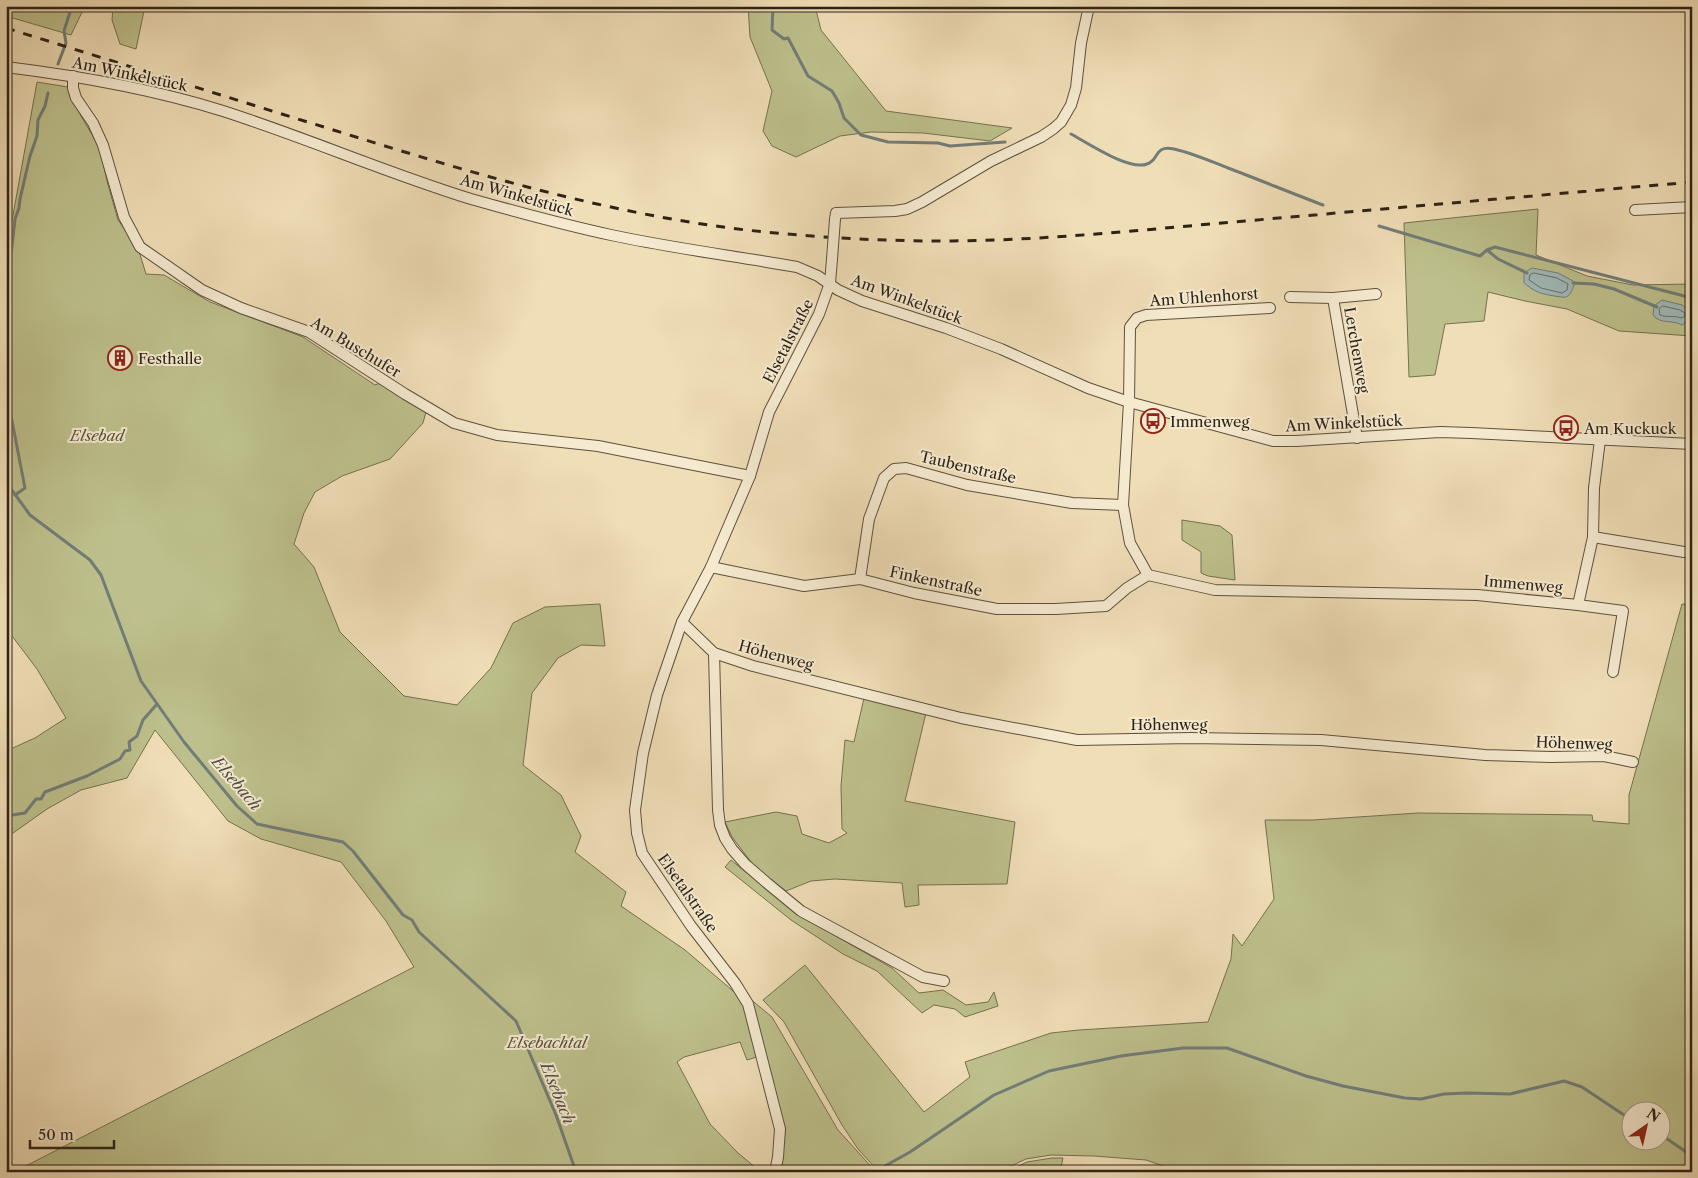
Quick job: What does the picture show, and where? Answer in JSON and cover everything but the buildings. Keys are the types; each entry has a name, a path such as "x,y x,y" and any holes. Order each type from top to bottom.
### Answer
{"street":[{"name":"Elsetalstraße","path":"775,1172 780,1129 748,1004 735,983 691,926 642,852 637,833 635,810 643,753 658,695 682,622 711,567 750,476 768,412 819,314 830,283 835,216 895,211 914,206 991,161 1053,130 1061,122 1071,105 1076,88 1081,43 1089,6"},
{"name":"Am Winkelstück","path":"6,68 72,76 190,102 224,112 470,198 532,216 612,235 797,267 818,276 847,295 946,328 1001,349 1088,388 1129,402 1273,441 1296,442 1440,432 1470,432 1692,444"},
{"name":"Am Buschufer","path":"72,76 76,98 93,123 103,145 124,217 140,247 202,290 241,308 308,332 454,423 498,435 598,446 750,476"},
{"path":"1635,210 1692,207"},
{"name":"Lerchenweg","path":"1290,297 1333,298 1376,294"},
{"name":"Lerchenweg","path":"1333,298 1357,438"},
{"name":"Am Uhlenhorst","path":"1129,402 1130,327 1137,318 1146,315 1270,308"},
{"path":"1129,402 1123,504 1130,543 1148,575"},
{"name":"Immenweg","path":"1148,575 1215,590 1477,595 1578,605 1593,537 1594,488 1600,440"},
{"name":"Taubenstraße","path":"860,579 869,519 884,478 894,469 906,468 967,485 1072,503 1123,504"},
{"path":"1593,537 1684,552"},
{"name":"Finkenstraße","path":"711,567 804,586 860,579 914,593 997,609 1056,609 1106,606 1127,588 1148,575"},
{"path":"1578,605 1623,611 1613,672"},
{"path":"682,622 714,653 718,810 720,825 732,849 744,864 801,911 923,977 944,981"},
{"name":"Höhenweg","path":"714,653 754,666 961,718 1077,740 1191,738 1322,740 1485,755 1604,756 1633,762"}],"green space":[{"path":"6,6 85,6 71,35 6,16"},
{"path":"113,6 145,6 136,49 120,44 112,20"},
{"path":"748,6 815,6 821,30 886,111 1012,128 990,141 923,133 871,132 840,136 796,157 772,146 763,131 772,91 750,37"},
{"path":"37,82 68,87 81,116 100,148 118,220 138,248 146,274 164,275 210,302 303,337 375,385 380,383 426,412 423,423 390,459 342,476 315,492 304,513 294,544 314,567 340,632 404,696 457,705 491,668 513,623 545,607 600,604 605,646 581,645 558,658 532,693 523,765 561,795 581,836 575,852 626,892 621,906 685,950 739,996 748,1017 760,1056 747,1060 740,1042 684,1057 677,1062 710,1124 738,1153 761,1172 14,1172 414,967 386,921 341,862 261,839 228,821 155,730 127,778 81,790 47,809 6,838 6,751 35,738 66,718 37,669 6,628 6,283 12,283 6,282 6,254"},
{"path":"1538,209 1536,255 1587,276 1633,285 1692,284 1692,336 1619,331 1567,309 1488,292 1484,321 1445,324 1435,375 1409,377 1404,223"},
{"path":"1182,520 1220,526 1232,535 1235,580 1208,576 1201,573 1201,552 1182,540"},
{"path":"1682,604 1692,605 1692,1172 1180,1172 1146,1160 1051,1155 1026,1159 998,1172 879,1172 858,1149 842,1125 784,1022 763,1000 805,965 924,1112 970,1077 965,1062 1051,1033 1208,1022 1231,959 1233,934 1242,946 1274,899 1265,820 1313,820 1418,813 1592,815 1593,821 1629,824 1629,795"},
{"path":"864,698 926,713 905,801 1015,822 1007,884 918,885 919,905 905,907 902,883 835,879 811,881 786,891 758,871 732,837 725,822 776,812 797,816 802,834 829,843 847,833 842,829 841,786 845,740 854,742"},
{"path":"731,860 797,914 892,968 919,993 943,990 966,1005 988,1002 994,992 998,1006 965,1017 955,1009 934,1005 922,1013 877,971 843,954 791,920 725,867"},
{"path":"749,998 772,1017 838,1130 876,1172 777,1172 781,1129"},
{"path":"1063,1158 1060,1172 1006,1172 1027,1162"}],"water":[{"path":"1532,268 1558,273 1573,281 1575,283 1571,293 1566,297 1561,297 1543,294 1532,289 1524,283 1524,273"},
{"path":"1662,300 1682,305 1692,312 1692,318 1682,325 1659,320 1653,315 1654,306"}],"waterway":[{"name":"Elsebach","path":"58,64 66,43 64,31 70,12 69,6"},
{"path":"773,6 772,30 784,39 788,38 808,76 832,91 839,103 844,118 861,135 888,142 938,143 950,146 1005,142"},
{"name":"Elsebach","path":"6,293 9,286 15,219 30,156 37,136 38,120 45,106 48,93"},
{"path":"1071,134 1130,164 1147,164 1163,149 1174,149 1201,157 1323,205"},
{"path":"1379,226 1480,256 1487,250 1498,259 1527,273"},
{"path":"1487,250 1495,247 1692,298"},
{"path":"1573,283 1594,284 1614,289 1657,307"},
{"name":"Elsebach","path":"6,390 25,488 15,495"},
{"name":"Elsebach","path":"6,482 30,515 90,560 101,575 141,681 184,742 237,806 257,824 343,842 353,851 403,915 412,920 419,932 516,1021 556,1115 576,1172"},
{"path":"6,816 25,813 36,799 41,799 45,792 87,776 120,759 125,751 130,750 129,742 137,736 143,720 157,704"},
{"path":"885,1166 910,1152 994,1095 1049,1071 1121,1056 1183,1048 1227,1048 1306,1076 1343,1086 1405,1098 1421,1099 1444,1094 1467,1093 1510,1094 1564,1081 1582,1087 1620,1112"},
{"path":"1670,1141 1692,1156"}],"railway":[{"path":"6,28 379,144 534,189 639,213 777,233 902,241 1026,239 1692,182"}],"place":[{"name":"Festhalle","path":"120,358"},
{"name":"Immenweg","path":"1153,421"},
{"name":"Am Kuckuck","path":"1566,428"}],"park label":[{"name":"Elsebad","path":"97,435"},
{"name":"Elsebachtal","path":"547,1042"}]}
